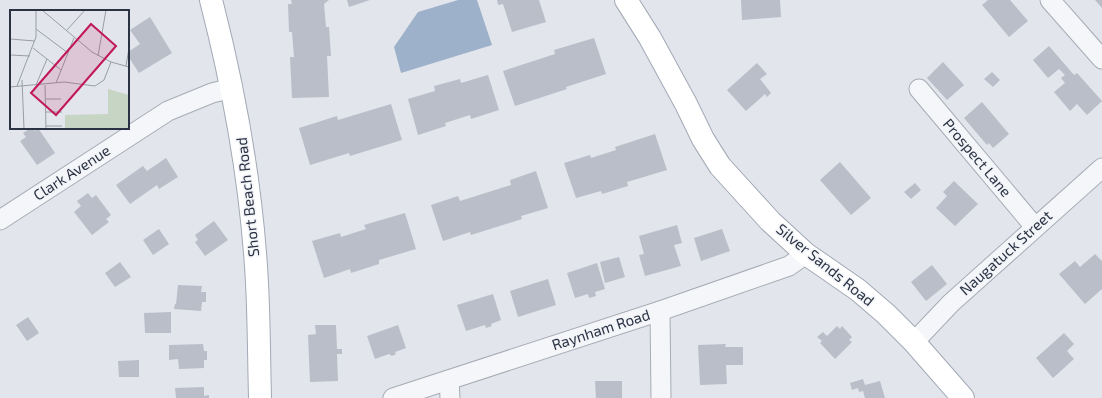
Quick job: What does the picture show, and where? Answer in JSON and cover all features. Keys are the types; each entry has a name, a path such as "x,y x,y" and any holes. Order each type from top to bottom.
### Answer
{"main road":[{"name":"Short Beach Road","path":"211,0 232,88 247,180 257,283 260,398"},
{"name":"Silver Sands Road","path":"626,0 650,38 686,104 703,139 720,166 770,221 806,254 858,290 914,342 963,398"}],"street":[{"path":"1050,0 1102,58"},
{"name":"Clark Avenue","path":"0,220 168,111 212,93 232,88"},
{"name":"Prospect Lane","path":"919,89 1035,227"},
{"name":"Naugatuck Street","path":"914,342 951,303 1102,168"},
{"name":"Raynham Road","path":"393,398 450,389 660,311 789,266 806,254"},
{"path":"660,311 661,398"}],"water":[{"path":"458,0 477,0 492,45 401,73 394,47 418,12"}],"building":[{"path":"291,0 329,0 324,4 326,27 329,27 331,56 327,56 329,97 292,98 290,57 294,57 292,32 289,32 288,4 292,4"},
{"path":"347,0 370,0 349,7"},
{"path":"497,0 539,0 546,22 512,32 503,4 498,5"},
{"path":"741,0 780,0 781,17 742,20"},
{"path":"988,0 1010,0 1028,21 1009,37 982,5"},
{"path":"1095,0 1102,0 1102,8"},
{"path":"150,17 172,53 139,73 129,58 129,51 140,44 130,30"},
{"path":"594,38 606,74 566,87 567,89 515,106 503,71 555,54 554,50"},
{"path":"1049,46 1074,75 1077,73 1102,101 1087,115 1077,104 1070,111 1054,92 1065,83 1061,78 1065,75 1059,69 1048,78 1033,60"},
{"path":"943,62 964,85 947,100 927,78"},
{"path":"757,63 767,74 760,79 771,93 767,97 765,94 746,111 727,90"},
{"path":"992,72 1000,80 993,87 984,79"},
{"path":"488,75 499,110 471,119 470,115 445,123 446,126 418,135 408,99 435,91 434,86 460,79 461,83"},
{"path":"982,102 1009,134 993,148 989,143 987,145 964,118"},
{"path":"391,104 402,140 350,156 349,153 310,165 299,128 337,116 338,120"},
{"path":"29,129 35,131 39,129 55,153 37,165 20,141 26,137 23,133"},
{"path":"655,134 667,170 627,182 628,186 602,194 601,191 576,198 564,163 590,155 591,158 616,150 615,147"},
{"path":"166,158 178,177 159,189 157,185 130,204 116,185 143,166 147,171"},
{"path":"840,162 871,198 851,215 820,180"},
{"path":"536,171 548,208 521,216 522,219 471,235 470,232 443,241 431,205 458,196 460,201 511,185 510,180"},
{"path":"954,181 978,204 955,226 936,208 947,196 943,192"},
{"path":"915,183 921,190 911,199 904,192"},
{"path":"88,193 92,198 96,195 111,215 106,219 109,222 92,235 74,212 81,206 77,201"},
{"path":"405,213 416,249 379,260 379,264 351,273 350,269 324,278 312,241 340,233 341,237 366,229 364,225"},
{"path":"214,221 228,240 205,256 195,242 198,240 195,235"},
{"path":"677,225 682,243 674,245 681,266 645,276 639,255 644,254 639,236"},
{"path":"159,229 169,244 153,255 143,240"},
{"path":"722,229 730,251 701,261 694,238"},
{"path":"1095,254 1102,261 1102,289 1085,304 1059,274 1075,261 1080,267"},
{"path":"619,257 625,277 605,283 600,262"},
{"path":"120,262 131,277 115,287 105,273"},
{"path":"597,263 605,289 595,292 596,296 589,298 588,294 575,298 567,273"},
{"path":"932,265 947,284 926,301 911,282"},
{"path":"548,279 556,305 518,317 510,291"},
{"path":"178,285 202,286 201,292 206,292 206,302 202,302 201,311 174,309"},
{"path":"493,294 501,320 486,328 485,325 466,331 457,305"},
{"path":"171,312 171,333 145,333 144,313"},
{"path":"28,317 39,333 27,341 16,325"},
{"path":"315,325 336,325 337,349 342,349 342,354 337,354 338,381 310,382 308,335 316,334"},
{"path":"398,325 406,348 395,352 396,354 392,356 389,354 375,359 367,336"},
{"path":"837,326 840,329 842,326 852,337 849,340 852,342 835,359 820,343 822,341 817,337 823,332 827,336"},
{"path":"1064,333 1074,344 1067,351 1074,359 1053,378 1036,358"},
{"path":"203,344 204,351 207,351 207,360 204,360 204,368 179,369 178,359 169,360 169,345"},
{"path":"726,344 725,347 743,347 743,365 726,365 727,384 700,385 698,345"},
{"path":"139,360 139,377 119,377 118,361"},
{"path":"863,379 865,385 880,381 885,398 865,398 863,391 859,392 858,388 852,390 850,383"},
{"path":"595,381 622,381 622,398 596,398"},
{"path":"204,387 204,396 209,395 209,398 176,398 175,388"}]}
